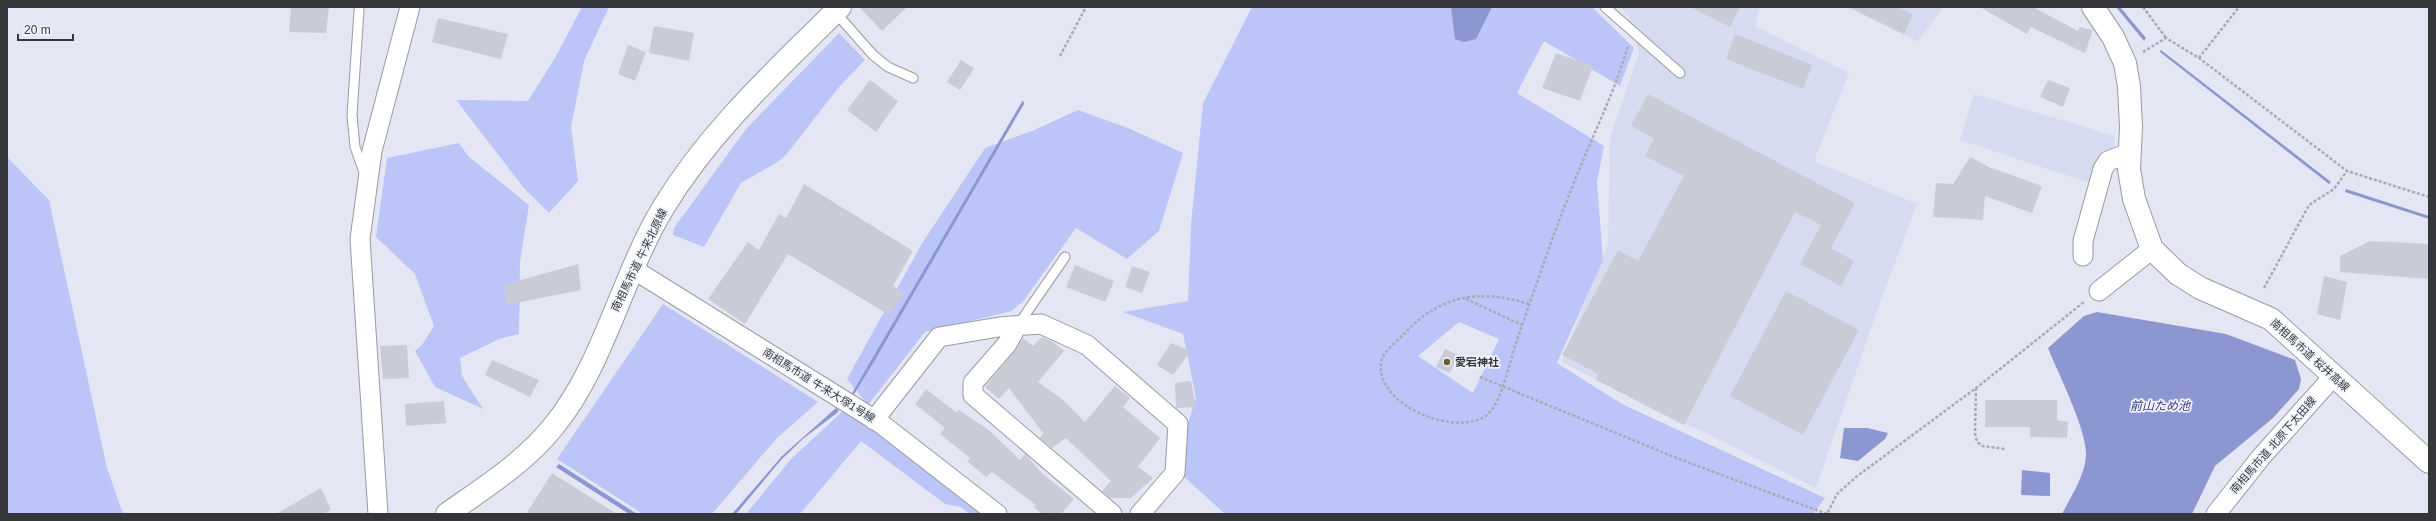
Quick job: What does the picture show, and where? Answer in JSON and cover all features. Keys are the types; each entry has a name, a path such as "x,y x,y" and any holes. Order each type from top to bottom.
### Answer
{"street":[{"path":"378,514 360,239 372,151 410,7"},
{"name":"南相馬市道 桜井高線","path":"2093,7 2113,37 2125,63 2129,86 2129,169 2134,199 2152,249 2178,274 2200,288 2271,319 2333,377 2429,462"},
{"name":"南相馬市道 牛来北原線","path":"448,514 509,470 554,426 586,377 632,268 663,209 698,155 744,102 838,10"},
{"path":"2082,256 2083,241 2103,169 2108,161 2129,153"},
{"path":"2099,291 2152,249"},
{"name":"南相馬市道 牛来大塚1号線","path":"632,268 874,420 997,514"},
{"path":"874,420 939,337 1041,324 1087,345 1178,424 1175,473 1140,514"},
{"path":"1017,326 1007,344 973,383 973,395 1112,514"},
{"name":"南相馬市道 北原下太田線","path":"2216,514 2261,458 2333,377"}],"lane":[{"path":"1605,7 1680,73"},
{"path":"359,10 352,115 355,148 367,179"},
{"path":"838,10 873,55 888,67 913,78"},
{"path":"1017,326 1065,258"}],"path":[{"path":"1060,56 1086,7"},
{"path":"2143,7 2166,38 2199,58 2347,171 2429,197"},
{"path":"2199,58 2239,7"},
{"path":"1529,304 1511,299 1466,298 1452,300 1430,310 1416,321 1383,357 1380,370 1382,380 1387,390 1404,406 1435,418 1459,424 1472,422 1489,414 1499,400 1501,386 1565,205 1624,60 1628,46 1629,27"},
{"path":"2125,63 2166,38"},
{"path":"2264,288 2309,205 2334,189 2347,171"},
{"path":"1480,377 1712,472 1827,514 1837,494 1851,482 2099,291"},
{"path":"1466,298 1522,325"},
{"path":"1976,387 1975,433 1977,442 1983,446 2005,449"}],"shaded area":[{"path":"582,7 609,7 584,61 571,127 578,181 549,213 523,187 456,100 528,101 555,58"},
{"path":"1252,7 1592,7 1634,48 1620,86 1544,41 1517,93 1604,146 1597,182 1603,260 1557,363 1622,404 1825,498 1813,514 1225,514 1181,474 1183,439 1196,398 1183,334 1123,312 1188,301 1191,225 1203,103","holes":["1459,322 1499,339 1473,393 1418,356"]},
{"path":"1620,7 1760,7 1755,26 1849,73 1814,161 1917,204 1877,311 1816,488 1561,362 1608,245 1610,137 1639,53 1629,16"},
{"path":"1848,7 1943,7 1918,42"},
{"path":"839,33 865,60 839,87 786,155 776,163 741,183 704,247 673,235 674,228 746,129"},
{"path":"1974,94 2115,136 2115,153 2090,183 1960,140"},
{"path":"1078,110 1128,128 1183,153 1159,231 1127,259 1076,228 1024,300 1012,311 925,332 868,405 847,379 921,245 985,148 1032,131"},
{"path":"459,143 468,156 529,205 520,262 519,334 499,339 460,358 462,376 483,409 435,387 415,351 422,345 434,326 415,274 376,237 387,158"},
{"path":"7,157 49,200 107,468 123,514 7,514"},
{"path":"663,304 818,402 776,439 712,514 643,514 557,459"},
{"path":"843,411 874,430 982,514 970,514 961,507 945,504 861,441 800,514 746,514 791,459"}],"water":[{"path":"1451,7 1492,7 1476,39 1464,42 1455,39"},
{"path":"2116,7 2120,7 2146,38 2144,41"},
{"path":"2161,50 2331,182 2329,184 2160,52"},
{"path":"1023,100 1024,104 872,365 853,396 851,395"},
{"path":"2346,189 2429,216 2429,219 2345,192"},
{"name":"前山ため池","path":"2097,312 2226,334 2295,360 2301,379 2299,389 2273,418 2215,466 2192,514 2062,514 2083,471 2086,455 2082,431 2065,386 2048,348 2084,316"},
{"path":"836,408 839,410 837,413 804,438 781,460 736,514 732,514 782,456"},
{"path":"1844,428 1867,428 1888,433 1885,439 1858,461 1840,458"},
{"path":"559,464 637,514 629,514 556,467"},
{"path":"2022,470 2050,473 2050,496 2021,495"}],"building":[{"path":"291,7 329,7 326,33 289,32"},
{"path":"859,7 907,7 882,31"},
{"path":"1690,7 1740,7 1730,27"},
{"path":"1848,7 1898,7 1913,15 1904,34"},
{"path":"1980,7 2033,7 2078,31 2080,27 2093,30 2085,53 2031,27 2027,34"},
{"path":"438,18 508,34 501,59 432,42"},
{"path":"654,26 694,33 689,61 649,53"},
{"path":"1735,34 1812,65 1803,89 1726,59"},
{"path":"628,45 646,52 635,81 618,74"},
{"path":"1556,53 1593,66 1580,101 1542,88"},
{"path":"961,60 974,68 960,90 947,82"},
{"path":"870,80 898,101 876,132 847,110"},
{"path":"2048,80 2070,88 2063,107 2040,97"},
{"path":"1648,94 1855,203 1831,248 1854,261 1841,286 1800,264 1821,225 1795,212 1684,425 1596,380 1598,374 1562,355 1618,250 1638,261 1684,176 1645,156 1654,138 1631,126"},
{"path":"1970,157 1989,167 2042,186 2032,213 1985,196 1983,220 1933,217 1936,183 1953,184"},
{"path":"804,184 913,251 893,286 905,294 889,315 788,254 745,324 708,299 748,242 759,250 779,214 786,218"},
{"path":"2370,241 2429,244 2429,279 2340,272 2340,256"},
{"path":"578,264 581,290 506,305 504,285"},
{"path":"1075,265 1114,281 1105,302 1066,287"},
{"path":"1132,266 1150,272 1142,293 1125,287"},
{"path":"2324,276 2347,282 2340,320 2317,314"},
{"path":"1786,291 1859,330 1803,435 1730,396"},
{"path":"1042,337 1053,342 1064,351 1038,382 1062,399 1085,422 1115,386 1130,398 1123,407 1160,438 1138,467 1153,478 1131,498 1110,498 1102,491 1111,481 1066,438 1052,448 1040,438 1043,433 1009,388 999,399 985,387 1015,351 1023,338 1033,346"},
{"path":"1171,343 1191,351 1173,375 1157,365"},
{"path":"407,345 409,378 383,379 380,346"},
{"name":"愛宕神社","path":"1445,349 1458,355 1450,373 1436,367"},
{"path":"492,360 539,380 530,397 485,375"},
{"path":"1191,381 1196,407 1176,408 1175,383"},
{"path":"926,389 957,413 959,410 990,431 1020,460 1025,454 1042,473 1074,499 1061,514 1042,514 1034,507 1036,505 992,472 986,477 967,461 970,458 940,434 945,428 915,404"},
{"path":"1985,400 2057,400 2057,420 2068,422 2067,438 2030,437 2030,427 1985,427"},
{"path":"444,401 446,423 406,426 405,404"},
{"path":"552,473 617,514 526,514"},
{"path":"321,488 331,510 323,514 276,514"}],"place":[{"name":"愛宕神社","path":"1447,362"}]}
